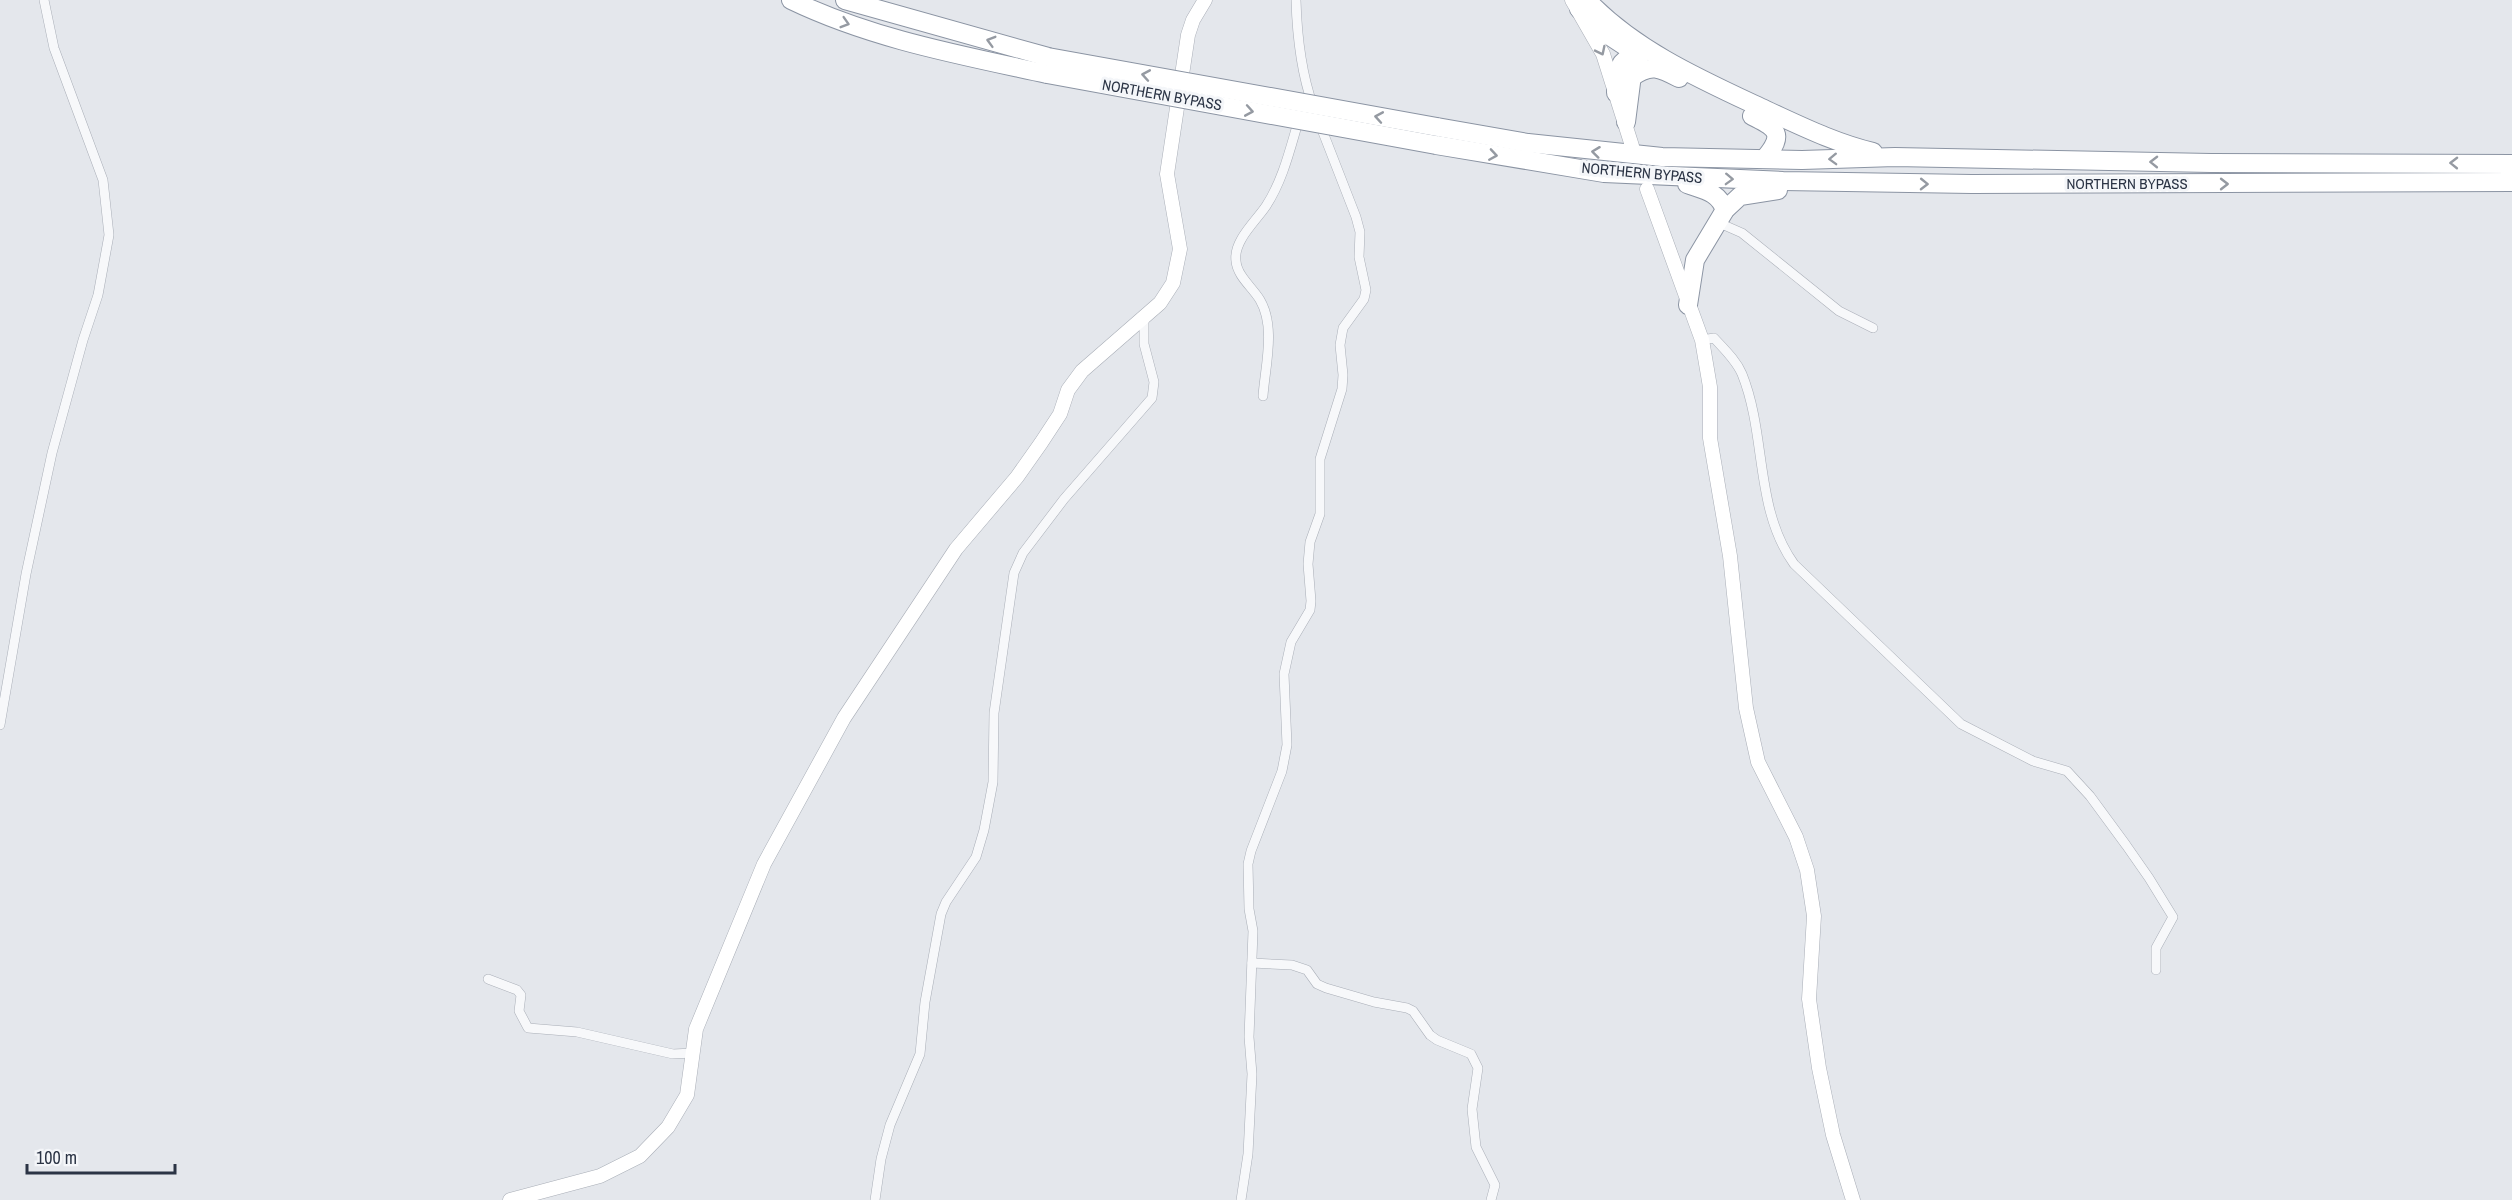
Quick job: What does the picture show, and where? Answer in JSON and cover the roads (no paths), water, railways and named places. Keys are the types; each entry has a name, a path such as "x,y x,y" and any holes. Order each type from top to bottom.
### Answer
{"highway":[{"name":"NORTHERN BYPASS","path":"791,0 831,19 916,45 1047,66 1436,136 1604,172 1671,177 1856,183 2512,182"},
{"name":"NORTHERN BYPASS","path":"845,0 1047,66"},
{"path":"1579,2 1635,44 1664,70 1772,126 1776,132 1776,144 1765,158"},
{"path":"1626,122 1635,44"},
{"path":"1616,93 1617,73 1635,44"},
{"path":"1635,44 1724,90 1821,135 1854,148 1895,157"},
{"path":"1632,77 1644,69 1664,70"},
{"name":"NORTHERN BYPASS","path":"1436,136 1662,157 1802,160 1895,157 2211,163 2512,164"},
{"path":"1671,177 1713,193 1721,201 1721,216"},
{"path":"1688,305 1683,269 1699,250 1721,216 1740,196 1856,183"}],"street":[{"path":"0,725 26,574 51,453 98,295 109,235 103,180 54,48 44,0"},
{"path":"510,1200 592,1179 640,1156 668,1127 687,1095 696,1029 764,864 844,718 957,549 1017,477 1041,443 1060,414 1068,390 1082,371 1108,346 1144,319 1173,283 1178,266 1178,235 1167,174 1188,35 1193,20 1205,0"},
{"path":"1241,1200 1247,1164 1252,1090 1249,1037 1253,932 1249,909 1248,864 1251,850 1282,771 1287,745 1284,674 1292,642 1310,610 1308,564 1310,542 1320,514 1320,459 1342,389 1340,345 1343,328 1364,299 1366,290 1359,256 1360,232 1356,217 1336,171 1308,91 1297,30 1296,0"},
{"path":"1579,2 1603,54 1632,146"},
{"path":"1263,396 1269,323 1261,301 1235,262 1237,250 1247,231 1280,182 1308,91"},
{"path":"1647,189 1683,269"},
{"path":"1721,216 1839,311 1873,328"},
{"path":"1688,305 1702,340 1710,387 1710,438 1730,556 1746,708 1758,762 1796,837 1807,870 1814,916 1809,999 1819,1068 1831,1124 1853,1200"},
{"path":"875,1200 881,1159 890,1125 920,1054 925,1002 941,914 946,902 976,857 984,830 993,782 994,712 1014,573 1023,553 1064,499 1152,398 1154,382 1144,344 1144,319"},
{"path":"1702,340 1713,338 1730,356 1741,373 1754,416 1772,523 1782,548 1794,564 1961,724 2032,761 2067,771 2090,796 2150,878 2173,917 2156,948 2156,970"},
{"path":"1252,963 1292,965 1307,970 1317,984 1326,988 1374,1002 1407,1008 1413,1011 1430,1035 1471,1054 1478,1068 1472,1109 1476,1147 1495,1185 1491,1200"},
{"path":"488,978 517,990 521,994 519,1011 528,1028 577,1032 673,1054 693,1053"}]}
